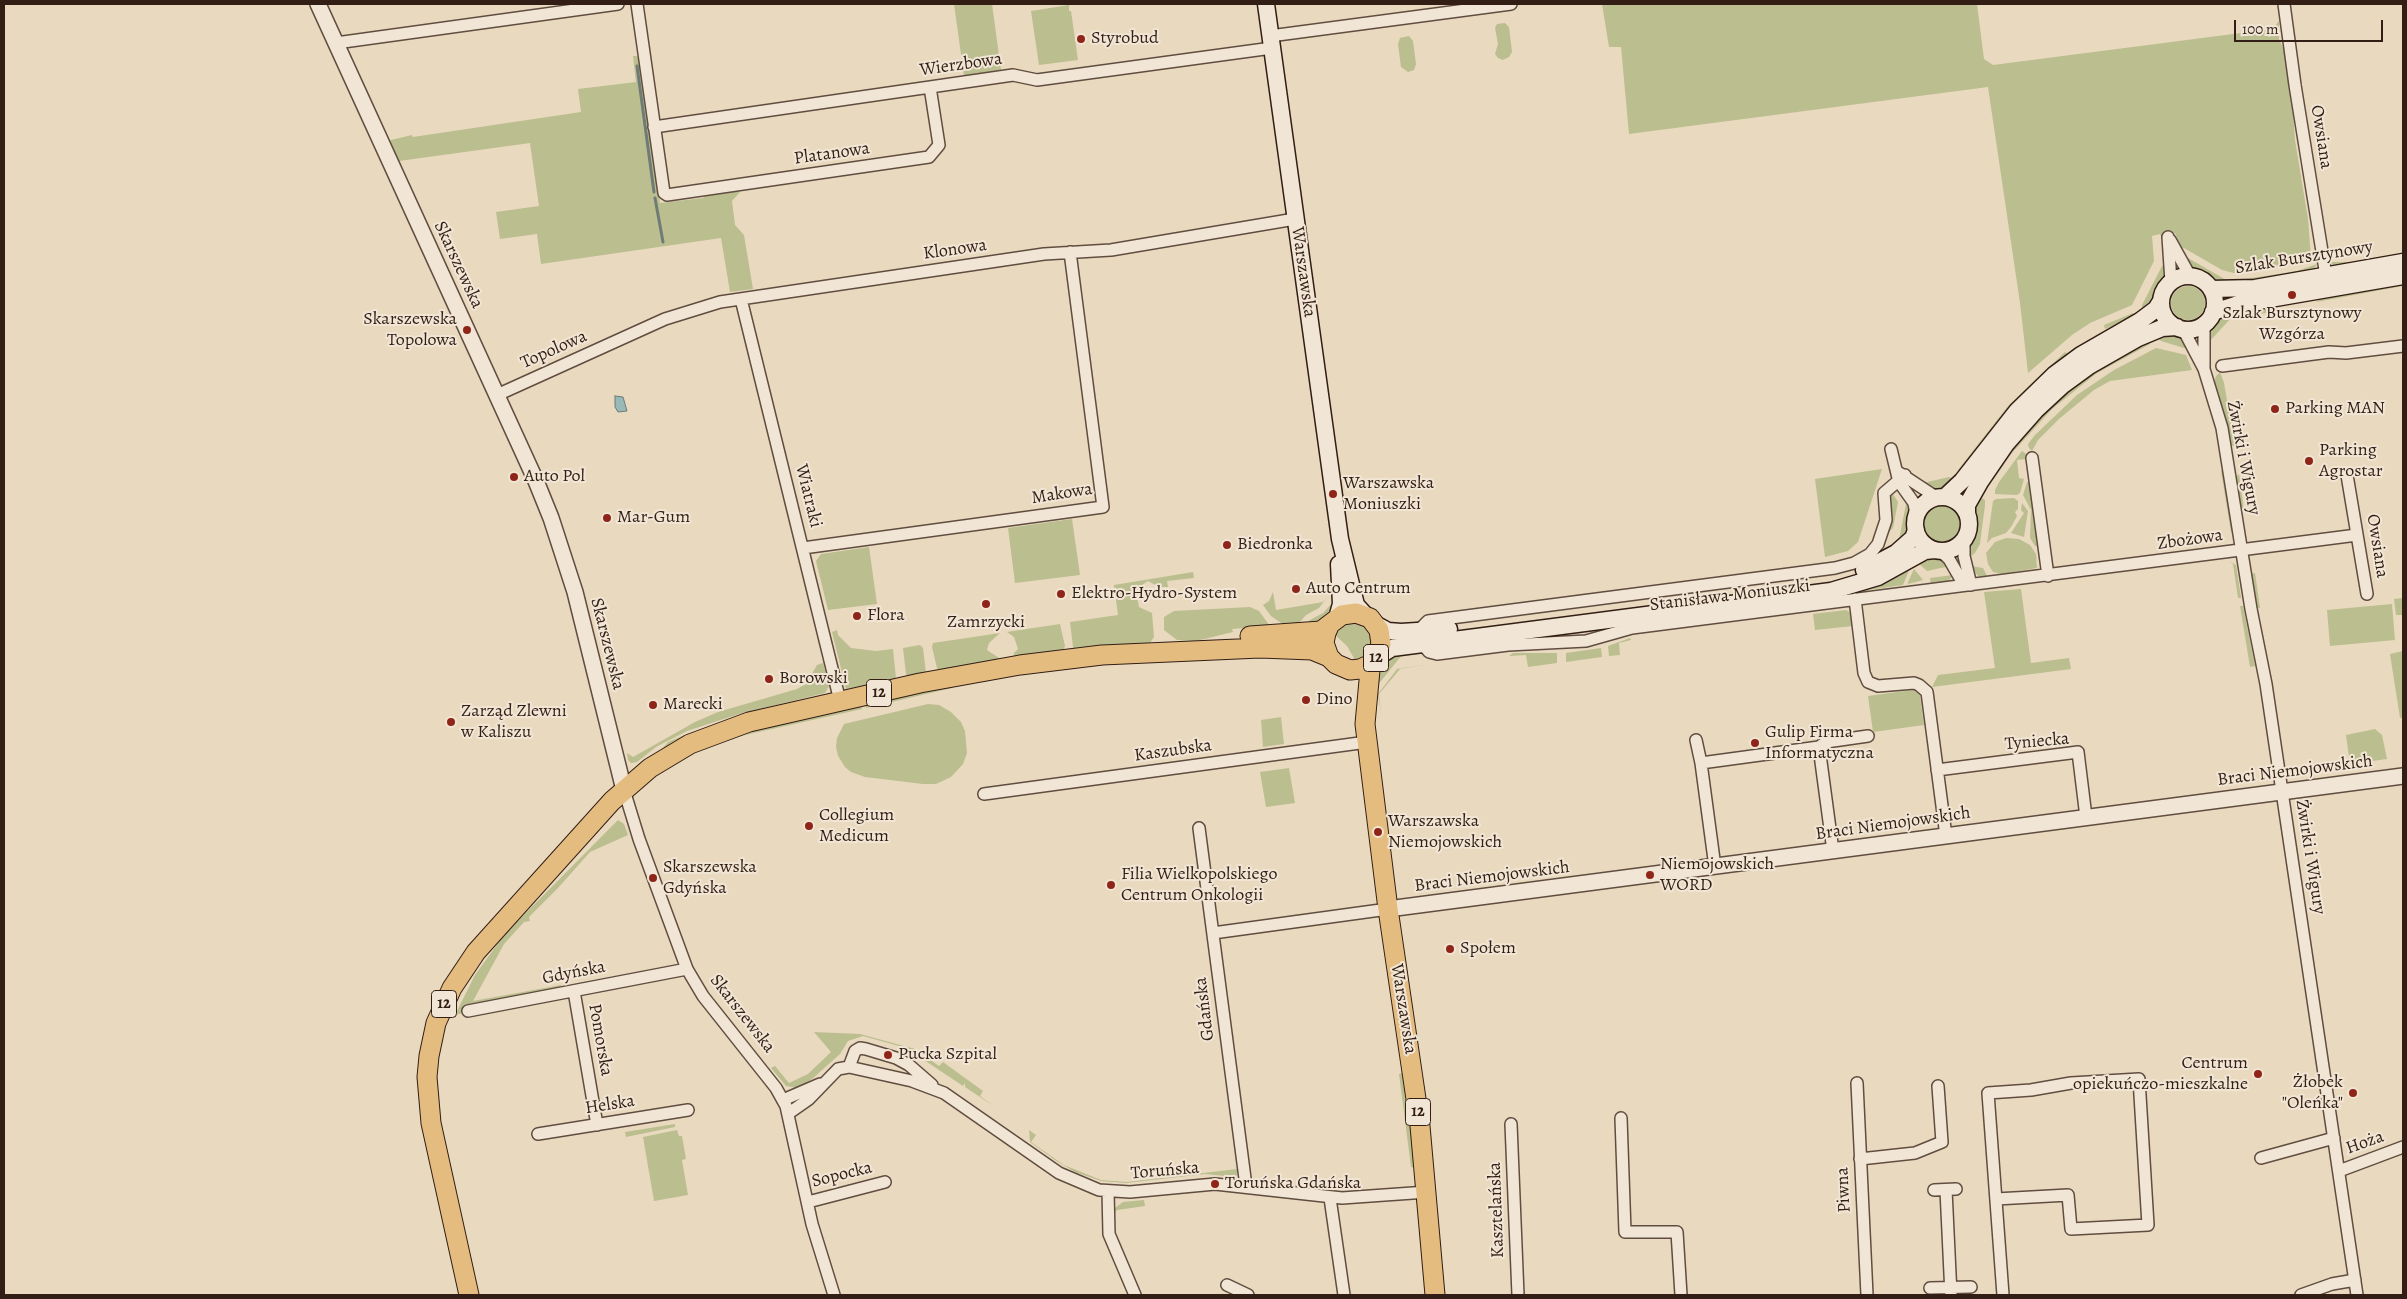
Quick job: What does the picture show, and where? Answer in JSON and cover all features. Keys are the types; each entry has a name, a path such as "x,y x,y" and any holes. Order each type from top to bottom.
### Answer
{"main road":[{"name":"Warszawska","path":"1266,4 1340,540 1356,605 1371,620"},
{"name":"Szlak Bursztynowy","path":"2211,289 2244,290 2403,262"},
{"path":"2183,276 2190,276 2202,280 2211,289 2215,300 2209,318 2194,329 2158,329 2138,338 2095,362 2063,386 2036,410 2006,444 1968,502 1969,527 1964,540 1953,548 1937,550 1923,542 1916,523 1924,504 1940,497 1962,481 2017,411 2048,381 2081,355 2152,312 2161,301 2171,282 2183,276"},
{"name":"Szlak Bursztynowy","path":"2209,318 2235,305 2403,276"},
{"path":"2161,301 2167,319 2180,328"},
{"path":"1940,497 1958,502 1967,513"},
{"name":"Stanisława Moniuszki","path":"1374,660 1392,648 1419,638 1841,578 1883,562 1913,538 1916,523"},
{"name":"Warszawska","path":"1334,621 1341,604 1340,540"},
{"name":"Stanisława Moniuszki","path":"1371,620 1388,631 1419,638 1832,591 1872,579 1925,551 1937,550"},
{"name":"12","path":"469,1295 431,1123 427,1077 432,1040 443,1005 476,952 624,790 663,759 704,738 749,722 840,701 1014,666 1093,656 1181,650 1295,648 1318,651 1345,669 1360,669 1374,660 1380,649 1381,639 1371,620 1351,613 1334,621 1321,631 1245,636 1181,650"},
{"path":"1329,657 1324,643 1326,633 1334,621"},
{"name":"Warszawska","path":"1366,733 1370,670 1374,660"},
{"name":"Warszawska","path":"1345,669 1353,680 1366,733 1388,909 1413,1076 1427,1192 1435,1295"},
{"name":"12","path":"450,1215 459,1295"}],"street":[{"name":"Skarszewska","path":"318,4 536,481 565,559 579,606 624,790 639,839 687,969 703,996 783,1100 789,1113 817,1243 834,1295"},
{"path":"336,43 618,4"},
{"path":"637,4 654,127"},
{"name":"Wierzbowa","path":"654,127 1013,75 1036,80 1511,4"},
{"name":"Owsiana","path":"2284,4 2326,276"},
{"name":"Platanowa","path":"654,127 664,194 667,195 929,158 939,145 930,87"},
{"name":"Klonowa","path":"625,337 683,312 741,299 1070,252 1111,250 1296,219"},
{"path":"2171,282 2168,237 2190,276"},
{"name":"Makowa","path":"802,548 1103,507 1070,252"},
{"name":"Wiatraki","path":"741,299 840,701"},
{"name":"Żwirki i Wigury","path":"2204,369 2209,318"},
{"name":"Żwirki i Wigury","path":"2180,328 2204,369 2220,416 2266,684 2358,1295"},
{"name":"Topolowa","path":"497,395 625,337"},
{"path":"2222,366 2329,352 2346,353 2403,346"},
{"path":"1891,449 1900,476 1914,503 1916,523"},
{"path":"2032,458 2043,542 2052,576"},
{"name":"Owsiana","path":"2347,475 2367,594"},
{"path":"1900,476 1940,497"},
{"name":"Stanisława Moniuszki","path":"1900,476 1884,492 1886,520 1878,544 1865,557 1847,565 1428,621 1419,638 1429,652 1437,654 1508,645 1586,641 1623,630 1855,599 2052,576"},
{"name":"Zbożowa","path":"2052,576 2357,535"},
{"path":"1964,540 1968,585"},
{"path":"1937,550 1949,559 1968,585"},
{"path":"1855,599 1864,673 1868,682 1878,686 1914,684 1919,685 1927,692 1946,836"},
{"name":"Kaszubska","path":"984,794 1366,733"},
{"path":"1701,763 1819,747 1826,742 1868,736"},
{"path":"1696,740 1701,763 1714,867"},
{"path":"1819,747 1833,851"},
{"name":"Tyniecka","path":"1937,770 2078,752 2086,817"},
{"name":"Braci Niemojowskich","path":"1388,909 2403,776"},
{"name":"Gdańska","path":"1199,828 1246,1186"},
{"path":"1213,933 1388,909"},
{"name":"Gdyńska","path":"468,1011 687,969"},
{"name":"Pomorska","path":"574,990 597,1125"},
{"name":"Toruńska","path":"936,1089 920,1074 896,1058 860,1048 855,1051 849,1067 891,1076 936,1089 953,1098 1065,1176 1089,1187 1108,1191 1130,1192 1215,1184 1246,1186 1330,1198 1427,1192"},
{"path":"891,1076 896,1067 896,1058"},
{"path":"789,1113 809,1099 838,1069 849,1067"},
{"path":"1996,1199 2068,1195 2071,1229 2148,1224 2139,1079 2071,1083 2031,1090 1988,1093 2003,1295"},
{"path":"783,1100 824,1082"},
{"name":"Piwna","path":"1857,1083 1867,1295"},
{"path":"1860,1159 1915,1153 1942,1142 1938,1086"},
{"name":"Helska","path":"538,1134 688,1110"},
{"path":"1621,1118 1625,1232 1677,1232 1681,1295"},
{"name":"Kasztelańska","path":"1511,1124 1518,1295"},
{"path":"2261,1158 2334,1138"},
{"name":"Hoża","path":"2339,1171 2403,1147"},
{"name":"Sopocka","path":"808,1202 885,1182"},
{"path":"1934,1190 1951,1189 1951,1292"},
{"path":"1108,1191 1109,1234 1135,1295"},
{"path":"1330,1198 1344,1295"},
{"path":"2301,1295 2332,1284 2355,1280"},
{"path":"1227,1285 1248,1295"},
{"path":"1930,1288 1951,1292 1971,1287"}],"green space":[{"path":"954,4 992,4 1001,70 964,76"},
{"path":"1602,4 1977,4 1984,59 1993,65 2272,29 2279,21 2279,39 2286,55 2291,85 2295,140 2308,219 2311,258 2295,264 2234,273 2222,270 2184,248 2181,249 2175,233 2152,236 2154,261 2132,305 2090,323 2072,335 2028,373 2020,303 1988,87 1629,134 1621,47 1609,47"},
{"path":"1069,5 1078,60 1039,65 1031,11"},
{"path":"1505,23 1509,27 1512,52 1509,57 1503,60 1495,54 1498,44 1495,28 1497,24"},
{"path":"1409,36 1413,41 1416,64 1414,70 1408,72 1401,67 1398,44 1400,38"},
{"path":"633,56 637,56 640,63 660,203 703,198 712,191 734,188 740,192 732,201 735,225 744,235 753,289 730,292 721,238 541,264 537,234 500,239 496,212 539,206 530,143 399,161 390,142 391,140 412,135 413,137 581,112 578,89 636,82"},
{"path":"2403,253 2403,257 2338,268 2329,262 2351,262"},
{"path":"2185,258 2228,281 2216,282 2191,266"},
{"path":"2166,264 2165,276 2157,287 2152,301 2142,310 2142,305 2162,266"},
{"path":"2317,264 2313,271 2238,284 2238,280 2297,271"},
{"path":"2403,282 2403,286 2316,302 2325,296"},
{"path":"2188,286 2195,287 2200,291 2204,296 2204,310 2200,315 2195,319 2188,320 2181,319 2176,315 2172,310 2171,303 2172,296 2176,291 2181,287"},
{"path":"2269,309 2270,313 2244,314 2243,310"},
{"path":"2234,312 2233,316 2208,343 2209,333 2216,321 2221,316"},
{"path":"2133,313 2135,316 2105,329 2104,325"},
{"path":"2176,334 2188,347 2184,348 2161,341 2156,336"},
{"path":"2148,340 2150,344 2097,373 2052,409 2012,453 1986,490 1983,488 2030,425 2083,378"},
{"path":"2156,348 2186,355 2192,370 2110,381 2094,390 2059,419 2038,440 2032,451 2029,448 2028,444 2035,435 2077,395 2114,370"},
{"path":"2065,352 2068,354 1962,472 1958,470 2008,406"},
{"path":"2220,372 2224,383 2235,447 2231,445 2224,412 2214,383 2216,376"},
{"path":"2022,451 2029,456 2026,459 2017,460 2019,478 2024,479 2020,493 2017,495 1995,494 1999,482"},
{"path":"1882,469 1858,542 1848,551 1825,557 1815,479"},
{"path":"2224,470 2234,531 2231,532 2221,471"},
{"path":"2239,474 2244,511 2241,511 2236,477"},
{"path":"1949,477 1955,479 1945,488 1930,489 1923,483"},
{"path":"2027,482 2030,483 2039,547 2035,546 2030,538 2031,510 2023,495"},
{"path":"1891,491 1898,502 1893,528 1888,533 1891,513 1888,497"},
{"path":"1979,496 1985,500 1980,544 1975,553 1969,558 1969,546 1976,529 1975,507"},
{"path":"2014,498 2018,501 2018,509 2015,512 2017,516 2011,527 2006,533 1992,538 1987,543 1993,501 1996,499"},
{"path":"1907,499 1910,509 1908,528 1907,533 1899,540"},
{"path":"2022,503 2028,511 2024,537 2011,533 2024,513 2021,510"},
{"path":"1942,505 1955,511 1961,524 1955,537 1942,543 1929,537 1923,524 1929,511"},
{"path":"1072,519 1080,575 1015,583 1008,528"},
{"path":"2006,538 2019,539 2030,545 2036,554 2037,568 2002,574 1993,572 1988,564 1986,553 1995,542"},
{"path":"869,547 877,604 828,610 816,561 821,554"},
{"path":"1933,556 1942,559 1950,566 1927,571 1917,562"},
{"path":"2229,561 2236,565 2241,598 2238,598 2233,564"},
{"path":"1971,566 1983,568 1988,578 1978,576"},
{"path":"1910,568 1903,585 1868,590 1868,593 1602,634 1600,630 1609,626"},
{"path":"1914,569 1923,580 1908,584 1908,582"},
{"path":"1193,572 1194,578 1167,581 1168,587 1159,587 1148,581 1139,587 1131,588 1132,596 1137,596 1139,607 1152,613 1154,637 1148,646 1076,650 1073,647 1070,622 1118,615 1114,585"},
{"path":"2255,573 2260,608 2257,609 2251,574"},
{"path":"1953,575 1948,582 1931,585 1930,578"},
{"path":"2021,589 2031,663 2069,658 2071,669 1932,687 1938,675 1995,668 1984,592"},
{"path":"1273,592 1276,610 1323,602 1328,596 1319,608 1306,615 1299,623 1284,625 1271,616 1263,605 1269,601"},
{"path":"2403,598 2403,615 2396,615 2394,599"},
{"path":"1334,601 1327,615 1319,622 1308,623 1323,613"},
{"path":"2392,604 2395,640 2330,646 2327,610"},
{"path":"2240,606 2243,606 2255,666 2250,667"},
{"path":"1250,607 1259,611 1270,626 1232,629 1233,632 1196,641 1177,640 1164,630 1164,617 1174,611"},
{"path":"1846,610 1852,614 1853,626 1815,630 1813,614"},
{"path":"1352,622 1365,625 1369,630 1372,640 1369,653 1355,660 1347,646 1335,635 1345,624"},
{"path":"1060,624 1065,646 1063,651 1013,660 1014,653 1018,649 1014,637 1007,632"},
{"path":"837,630 838,635 851,648 876,651 893,649 896,679 846,689 832,632"},
{"path":"1000,633 989,643 987,650 999,658 1001,662 940,671 937,668 932,647 933,643"},
{"path":"1630,638 1631,640 1619,643 1620,655 1609,656 1608,646"},
{"path":"920,645 923,648 926,673 909,678 906,674 903,648"},
{"path":"1601,648 1602,657 1566,662 1566,653"},
{"path":"2403,651 2403,717 2400,718 2390,654"},
{"path":"1513,653 1557,653 1557,663 1528,667 1526,655 1509,656"},
{"path":"1402,654 1377,686 1375,680 1380,666 1388,657"},
{"path":"823,663 829,686 825,693 739,714 687,731 656,747 637,762 631,763 628,760 627,753 633,757 695,722 718,712 797,689 806,684 817,665"},
{"path":"1429,664 1400,669 1379,694 1381,714 1378,694 1397,669"},
{"path":"963,681 952,688 866,708 865,704"},
{"path":"1919,689 1924,725 1873,732 1868,696"},
{"path":"928,704 939,705 951,712 961,722 965,731 967,753 963,764 951,777 936,784 923,784 865,777 851,772 845,767 838,756 836,747 837,738 844,724"},
{"path":"861,705 862,709 745,735 695,751 726,737"},
{"path":"752,713 662,749 668,742 687,734"},
{"path":"1281,717 1284,744 1263,747 1261,720"},
{"path":"2375,729 2382,735 2387,759 2350,764 2346,735"},
{"path":"1289,768 1295,803 1266,807 1260,772"},
{"path":"618,820 624,824 628,835 590,852 529,917 530,921 524,922 504,944 473,1001 561,985 562,988 455,1015 475,975 504,935"},
{"path":"814,1032 860,1034 915,1049 939,1066 943,1062 983,1091 980,1096 995,1107 965,1087 965,1083 963,1086 912,1052 899,1046 863,1036 848,1041 840,1054 812,1079 797,1088 786,1086 771,1068 775,1066 789,1083 808,1074 831,1052"},
{"path":"1402,1073 1404,1075 1415,1168 1411,1167 1399,1074"},
{"path":"675,1124 675,1127 626,1137 625,1132"},
{"path":"677,1130 679,1136 682,1136 686,1159 682,1160 688,1195 654,1201 643,1137"},
{"path":"1029,1130 1036,1135 1031,1142 1064,1165 1101,1180 1127,1182 1237,1169 1237,1175 1235,1177 1205,1174 1126,1183 1101,1181 1075,1172 1055,1160 1030,1142"},
{"path":"1144,1200 1145,1206 1117,1210 1113,1214 1115,1208 1123,1202"}],"water":[{"path":"615,396 623,397 627,411 618,412 615,407"}],"waterway":[{"path":"637,66 654,192"},
{"path":"655,198 663,242"}],"place":[{"name":"Styrobud","path":"1081,39"},
{"name":"Szlak Bursztynowy Wzgórza","path":"2292,295"},
{"name":"Skarszewska Topolowa","path":"467,330"},
{"name":"Parking MAN","path":"2275,409"},
{"name":"Parking Agrostar","path":"2309,461"},
{"name":"Auto Pol","path":"514,477"},
{"name":"Warszawska Moniuszki","path":"1333,494"},
{"name":"Mar-Gum","path":"607,518"},
{"name":"Biedronka","path":"1227,545"},
{"name":"Auto Centrum","path":"1296,589"},
{"name":"Elektro-Hydro-System","path":"1061,594"},
{"name":"Zamrzycki","path":"986,604"},
{"name":"Flora","path":"857,616"},
{"name":"Borowski","path":"769,679"},
{"name":"Dino","path":"1306,700"},
{"name":"Marecki","path":"653,705"},
{"name":"Zarząd Zlewni w Kaliszu","path":"451,722"},
{"name":"Gulip Firma Informatyczna","path":"1755,743"},
{"name":"Collegium Medicum","path":"809,826"},
{"name":"Warszawska Niemojowskich","path":"1378,832"},
{"name":"Niemojowskich WORD","path":"1650,875"},
{"name":"Skarszewska Gdyńska","path":"653,878"},
{"name":"Filia Wielkopolskiego Centrum Onkologii","path":"1111,885"},
{"name":"Społem","path":"1450,949"},
{"name":"Pucka Szpital","path":"888,1055"},
{"name":"Centrum opiekuńczo-mieszkalne","path":"2258,1074"},
{"name":"Żłobek \"Oleńka\"","path":"2353,1093"},
{"name":"Toruńska Gdańska","path":"1215,1184"}]}
